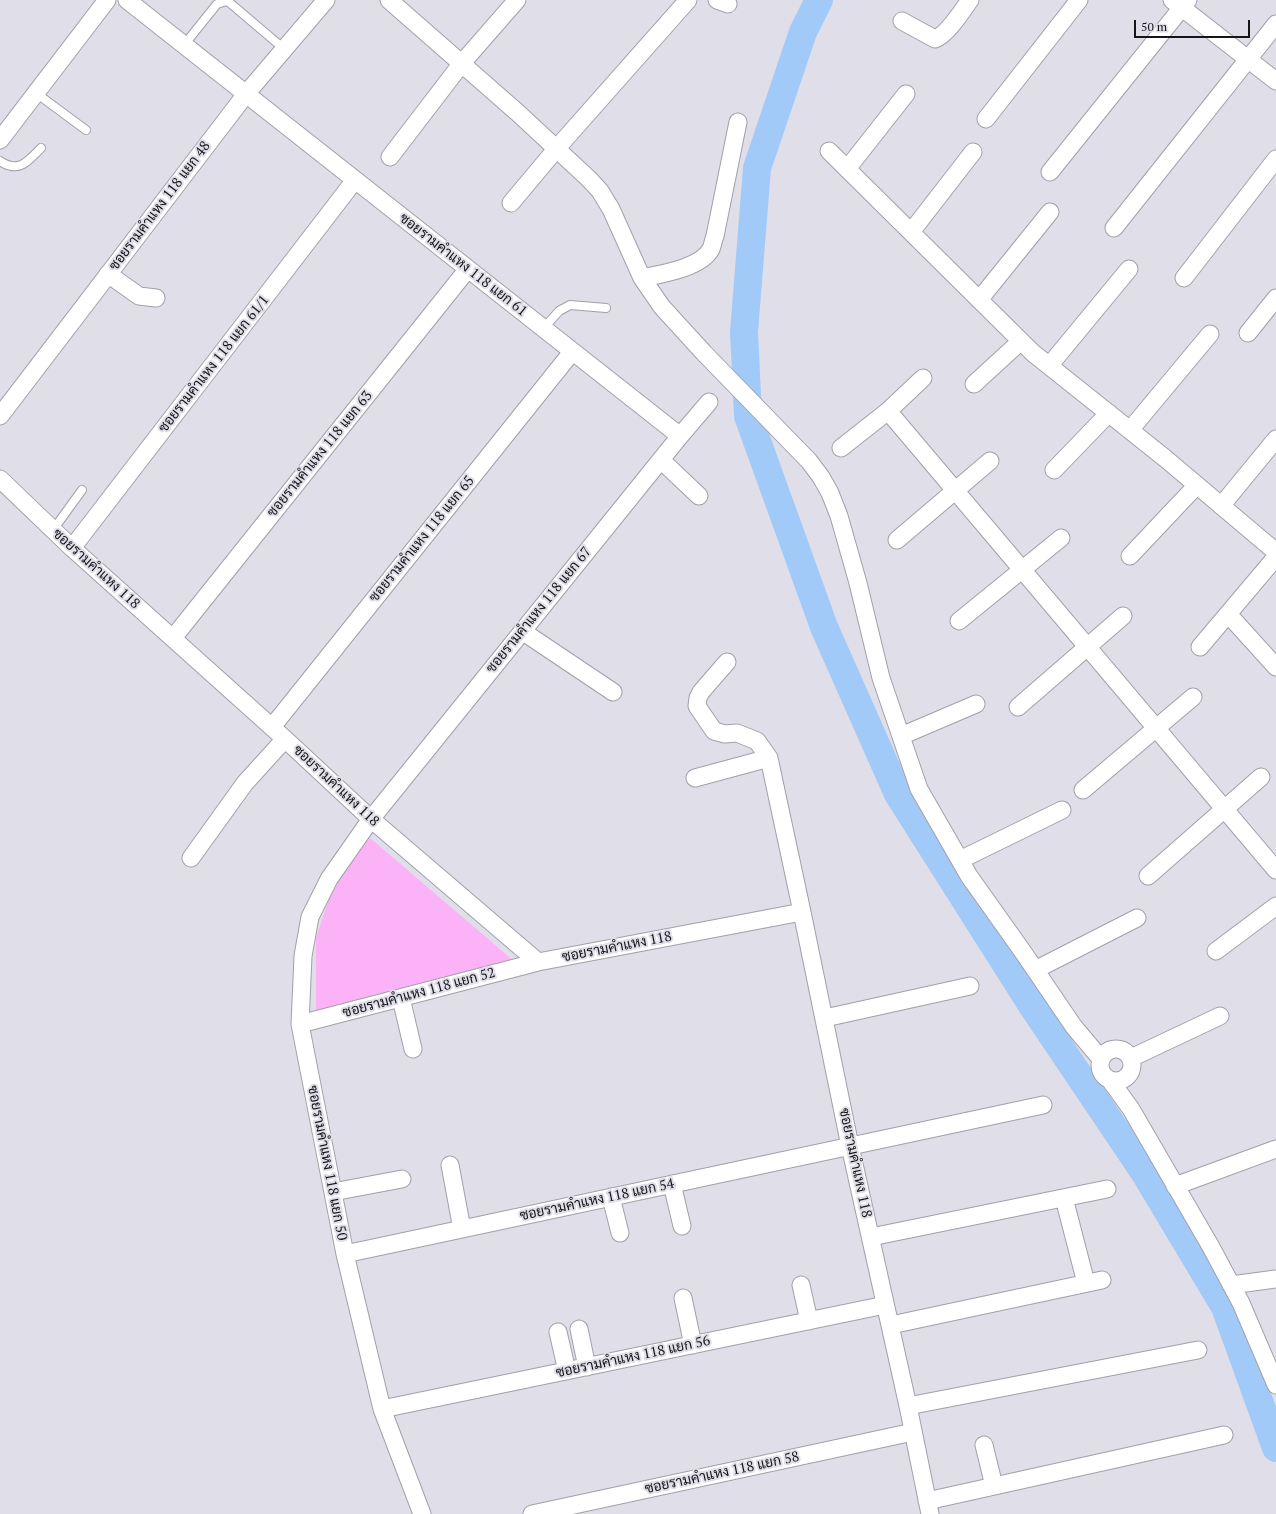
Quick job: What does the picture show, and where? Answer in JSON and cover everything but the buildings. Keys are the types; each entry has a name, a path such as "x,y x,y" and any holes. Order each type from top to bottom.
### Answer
{"street":[{"path":"0,140 107,0"},
{"name":"ซอยรามคำแหง 118 แยก 61","path":"127,0 356,180 467,270 680,436"},
{"name":"ซอยรามคำแหง 118 แยก 48","path":"0,416 246,94 283,48 326,0"},
{"path":"389,0 557,148 600,191 611,209 642,278 662,307 704,353 809,461 821,477 830,493 839,516 858,583 881,678 919,789 969,876 1074,1027 1101,1059"},
{"path":"390,157 462,63 517,0"},
{"path":"511,203 557,148 688,0"},
{"path":"902,21 935,39 939,38 970,0"},
{"path":"986,119 1079,0"},
{"path":"1050,172 1180,3 1248,60 1276,81"},
{"path":"1114,228 1276,24"},
{"path":"847,169 906,94"},
{"path":"642,278 693,264 703,258 710,250 715,236 738,122"},
{"path":"828,151 1033,353 1130,430 1276,552"},
{"path":"911,232 973,152"},
{"path":"1184,278 1274,166"},
{"name":"ซอยรามคำแหง 118 แยก 61/1","path":"72,548 356,180"},
{"path":"979,300 1050,212"},
{"path":"1049,366 1128,269"},
{"name":"ซอยรามคำแหง 118 แยก 63","path":"173,638 467,270"},
{"path":"108,274 139,296 156,298"},
{"path":"1248,333 1276,298"},
{"path":"1130,430 1210,334"},
{"path":"974,384 1021,341"},
{"name":"ซอยรามคำแหง 118 แยก 65","path":"272,727 572,352"},
{"path":"841,448 888,411 923,378"},
{"name":"ซอยรามคำแหง 118 แยก 67","path":"371,819 709,402"},
{"path":"888,411 1276,870"},
{"path":"1054,470 1109,414"},
{"path":"1221,506 1276,439"},
{"path":"661,460 699,496"},
{"path":"897,540 990,461"},
{"name":"ซอยรามคำแหง 118","path":"0,479 72,548 272,727 371,819 538,962 802,912 825,1018 850,1146 908,1406 929,1508"},
{"path":"1130,556 1197,485"},
{"path":"959,621 1061,538"},
{"path":"1200,647 1276,557"},
{"path":"1228,614 1276,667"},
{"path":"1018,707 1123,616"},
{"path":"522,631 613,692"},
{"path":"727,662 701,692 698,698 697,706 714,731 726,734 737,733 757,741 768,758 802,912"},
{"path":"1083,790 1193,697"},
{"path":"901,736 976,704"},
{"path":"191,858 245,783 285,739"},
{"path":"695,778 768,758"},
{"path":"1148,876 1261,777"},
{"path":"960,860 1062,810"},
{"name":"ซอยรามคำแหง 118 แยก 50","path":"371,819 329,879 310,917 303,956 300,1024 345,1254 382,1409 422,1514"},
{"path":"1216,951 1276,906"},
{"path":"1035,970 1137,918"},
{"name":"ซอยรามคำแหง 118 แยก 52","path":"300,1024 538,962"},
{"path":"825,1018 970,986"},
{"path":"401,998 413,1049"},
{"path":"1131,1058 1220,1016"},
{"path":"1110,1080 1123,1079 1132,1070 1131,1058 1122,1050 1110,1050 1101,1059 1100,1067 1104,1075 1110,1080 1131,1109 1211,1247 1241,1303 1276,1385"},
{"name":"ซอยรามคำแหง 118 แยก 54","path":"345,1254 1043,1105"},
{"path":"1175,1186 1276,1149"},
{"path":"450,1165 462,1229"},
{"path":"333,1192 402,1179"},
{"path":"672,1184 682,1226"},
{"path":"871,1237 1107,1189"},
{"path":"611,1197 620,1233"},
{"path":"890,1325 1094,1281 1064,1198"},
{"path":"1231,1285 1276,1279"},
{"path":"801,1285 809,1321"},
{"path":"683,1298 693,1345"},
{"name":"ซอยรามคำแหง 118 แยก 56","path":"382,1409 885,1305"},
{"path":"579,1329 587,1367"},
{"path":"558,1332 567,1371"},
{"path":"908,1406 1198,1350"},
{"name":"ซอยรามคำแหง 118 แยก 58","path":"532,1514 913,1432"},
{"path":"929,1508 994,1486 1224,1435"},
{"path":"984,1445 994,1486"}],"lane":[{"path":"184,45 217,4 226,1 283,48"},
{"path":"36,92 86,130"},
{"path":"0,161 16,167 24,164 40,148"},
{"path":"543,329 559,311 570,305 606,308"},
{"path":"53,530 82,490"}],"shaded area":[{"path":"370,838 515,962 316,1013 316,938 329,899 351,859"}],"waterway":[{"path":"819,0 803,32 757,168 744,332 748,416 824,627 898,794 1033,1007 1146,1175 1225,1307 1276,1448"}]}
